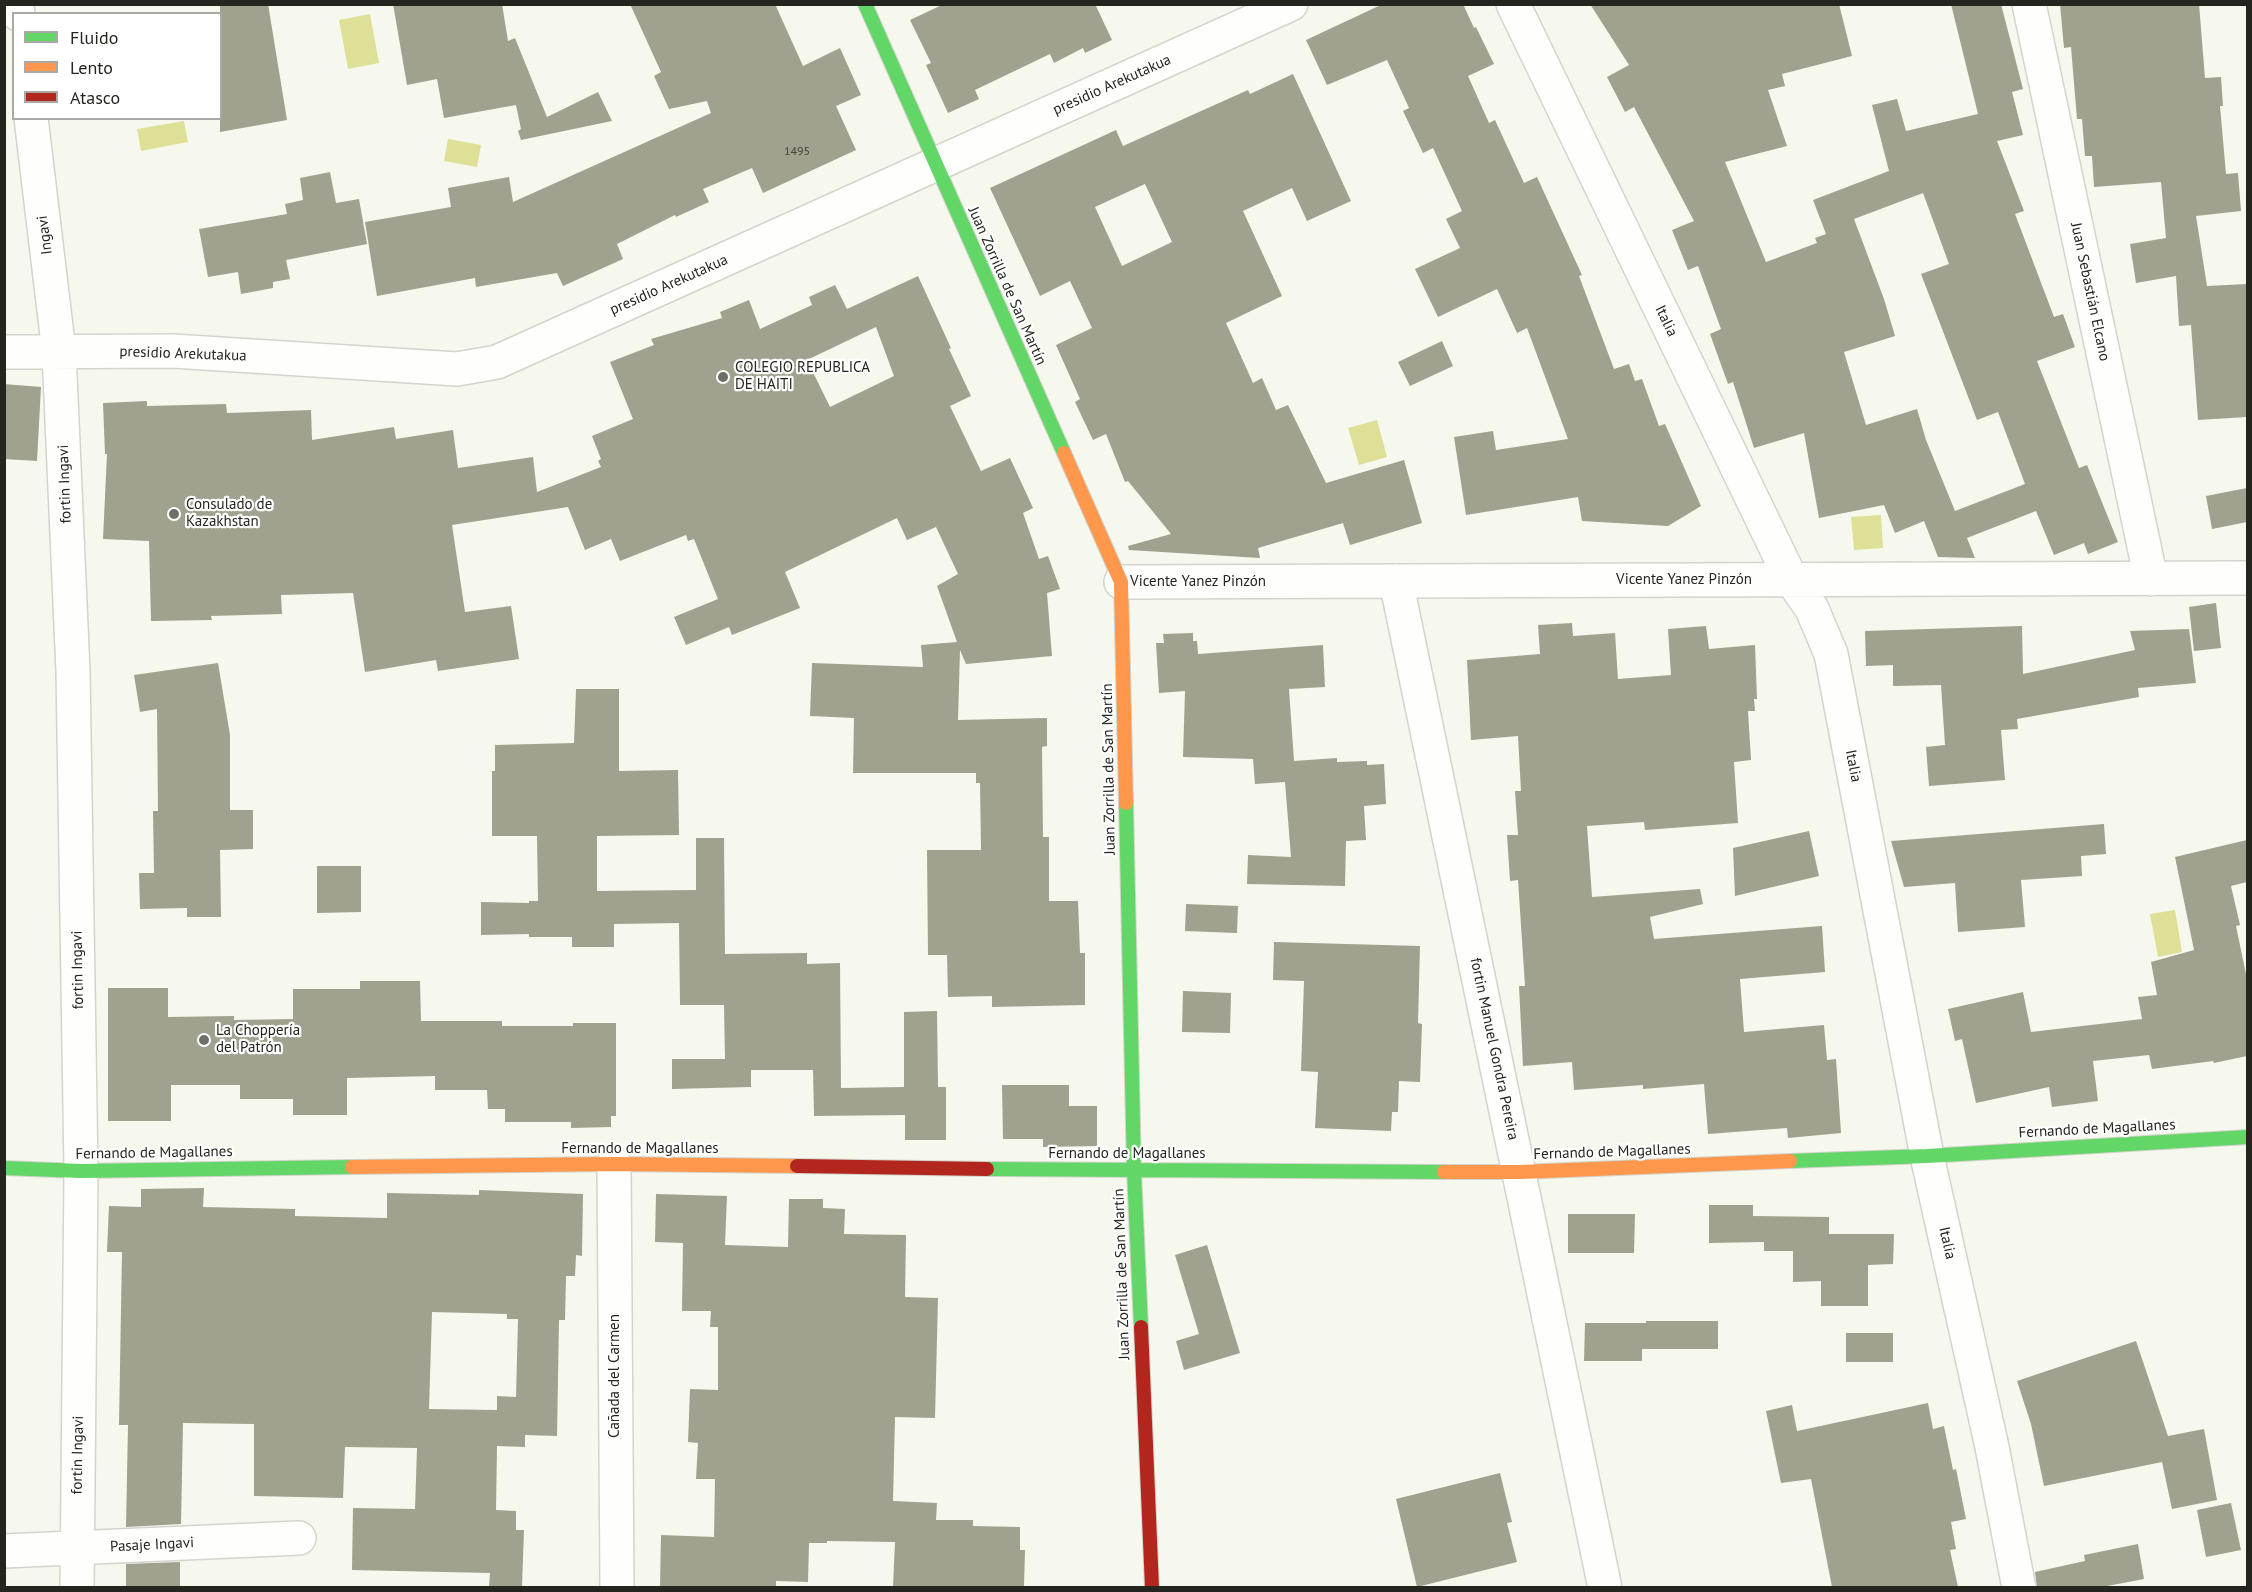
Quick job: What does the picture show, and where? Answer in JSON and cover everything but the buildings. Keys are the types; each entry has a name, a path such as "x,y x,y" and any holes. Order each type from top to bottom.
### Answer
{"street":[{"name":"Juan Zorrilla de San Martín","path":"865,4 1121,582 1134,1171 1152,1587"},
{"name":"presidio Arekutakua","path":"4,352 173,351 457,369 497,362 1291,4"},
{"name":"Italia","path":"1513,4 1791,579 1812,609 1831,654 1927,1156 1992,1447 2019,1587"},
{"name":"Juan Sebastián Elcano","path":"2029,4 2151,579"},
{"name":"Ingavi","path":"31,120 59,352"},
{"name":"fortin Ingavi","path":"59,352 73,671 81,1171 76,1587"},
{"name":"Vicente Yanez Pinzón","path":"1121,582 2247,578"},
{"name":"fortin Manuel Gondra Pereira","path":"1396,581 1605,1587"},
{"name":"Fernando de Magallanes","path":"4,1168 81,1171 614,1164 1134,1171 1520,1172 1927,1156 2247,1137"},
{"name":"Cañada del Carmen","path":"614,1164 617,1587"},
{"name":"Pasaje Ingavi","path":"4,1551 299,1538"}],"shaded area":[{"path":"370,14 379,63 348,69 339,20"},
{"path":"184,121 188,142 141,151 137,129"},
{"path":"448,139 481,145 477,167 444,161"},
{"path":"1377,420 1387,457 1359,465 1348,428"},
{"path":"1881,515 1883,548 1854,550 1851,517"},
{"path":"2175,910 2182,952 2158,957 2150,914"}],"traffic: fast":[{"path":"865,4 1064,453"},
{"path":"1126,803 1134,1171 1141,1327"},
{"path":"1790,1161 1927,1156 2248,1137"},
{"path":"4,1168 81,1171 352,1167"},
{"path":"987,1169 1444,1172"}],"traffic: slow":[{"path":"1064,453 1121,582 1126,803"},
{"path":"1444,1172 1520,1172 1790,1161"},
{"path":"352,1167 614,1164 797,1166"}],"traffic: jam":[{"path":"797,1166 987,1169"},
{"path":"1141,1327 1152,1588"}],"place":[{"name":"COLEGIO REPUBLICA DE HAITI","path":"723,377"},
{"name":"Consulado de Kazakhstan","path":"174,514"},
{"name":"La Choppería del Patrón","path":"204,1040"}]}
